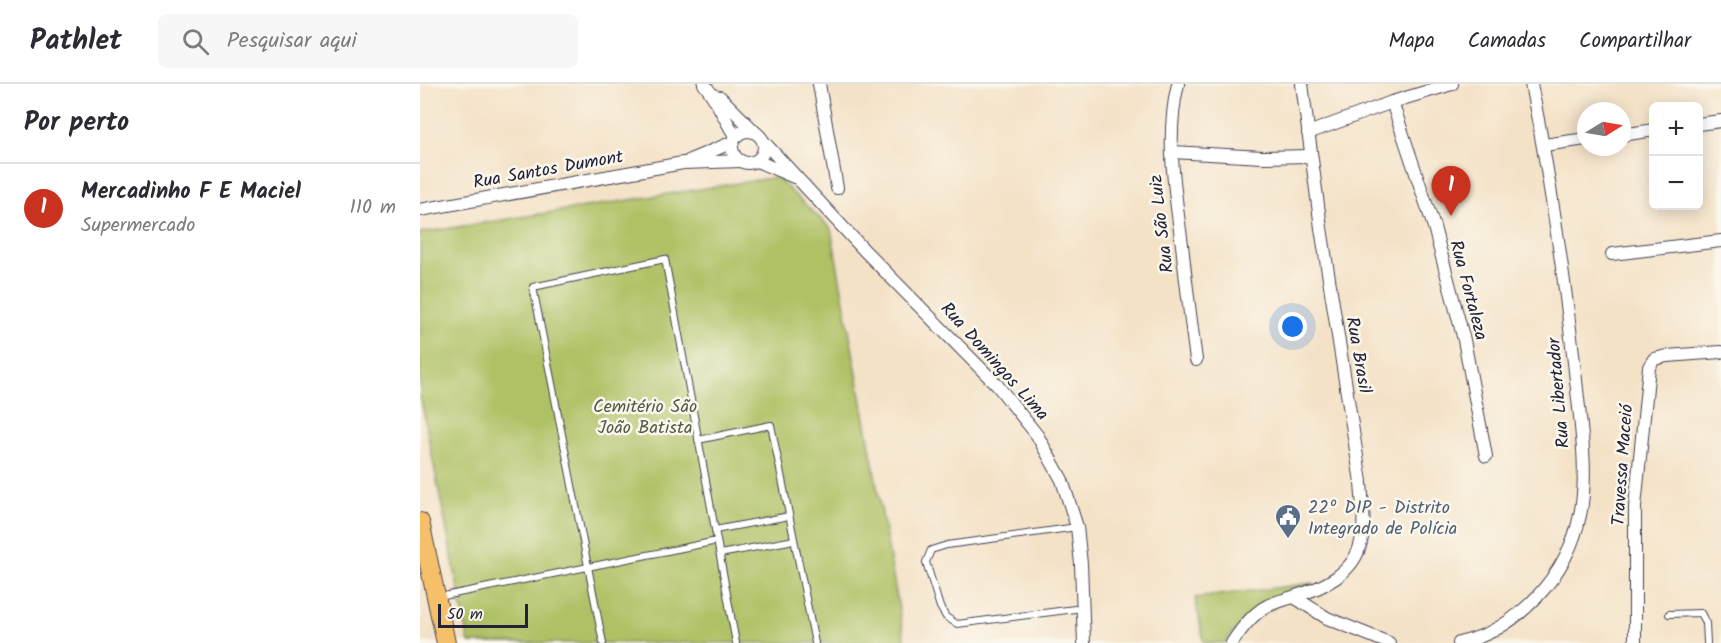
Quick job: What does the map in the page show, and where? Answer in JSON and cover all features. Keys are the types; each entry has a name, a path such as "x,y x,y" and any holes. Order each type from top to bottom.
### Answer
{"main road":[{"path":"420,522 446,643"}],"street":[{"name":"Rua Domingos Lima","path":"704,84 714,95 735,140"},
{"path":"819,84 837,188"},
{"name":"Rua São Luiz","path":"1178,84 1173,122 1174,190 1196,360"},
{"name":"Rua Brasil","path":"1294,597 1331,581 1346,570 1356,557 1362,541 1364,523 1353,425 1330,293 1302,84"},
{"path":"1308,133 1392,102 1452,84"},
{"name":"Rua Libertador","path":"1459,643 1495,629 1521,610 1548,585 1561,567 1573,542 1584,488 1581,428 1567,297 1544,145 1531,84"},
{"name":"Rua Domingos Lima","path":"714,95 720,98 760,137 864,250 1018,410 1052,460 1069,500 1077,527 1082,564 1084,643"},
{"name":"Rua Fortaleza","path":"1392,102 1434,227 1464,340 1486,456"},
{"path":"1703,123 1721,121"},
{"path":"1631,134 1649,131"},
{"path":"745,132 760,137 764,153 757,161 746,163 741,161 734,153 735,140 745,132"},
{"name":"Rua Santos Dumont","path":"683,163 735,140"},
{"path":"1544,145 1577,141"},
{"path":"1172,152 1263,157 1310,156"},
{"name":"Rua Santos Dumont","path":"420,210 683,163 741,161"},
{"name":"Rua Domingos Lima","path":"757,161 801,180"},
{"path":"1612,254 1721,242"},
{"name":"Travessa Maceió","path":"1635,643 1635,507 1649,367 1654,359 1667,356 1721,352"},
{"path":"1232,643 1245,624 1264,607 1294,597 1327,618 1389,643"}],"lane":[{"path":"603,643 533,287 665,259 736,643"},
{"path":"698,440 771,424 814,643"},
{"path":"715,530 789,516"},
{"path":"1077,527 947,545 931,550 926,562 940,607 946,617 957,624 1083,608"},
{"path":"720,554 794,540"},
{"path":"436,598 717,541"},
{"path":"1669,614 1701,613 1706,623 1707,643"}],"green space":[{"name":"Cemitério São João Batista","path":"776,177 831,229 905,643 469,643 420,395 420,233"},
{"path":"1314,583 1233,632 1225,643 1204,643 1195,598"}],"place":[{"name":"Mercadinho F E Maciel","path":"1451,216"},
{"name":"22º DIP - Distrito Integrado de Polícia","path":"1288,540"}]}
